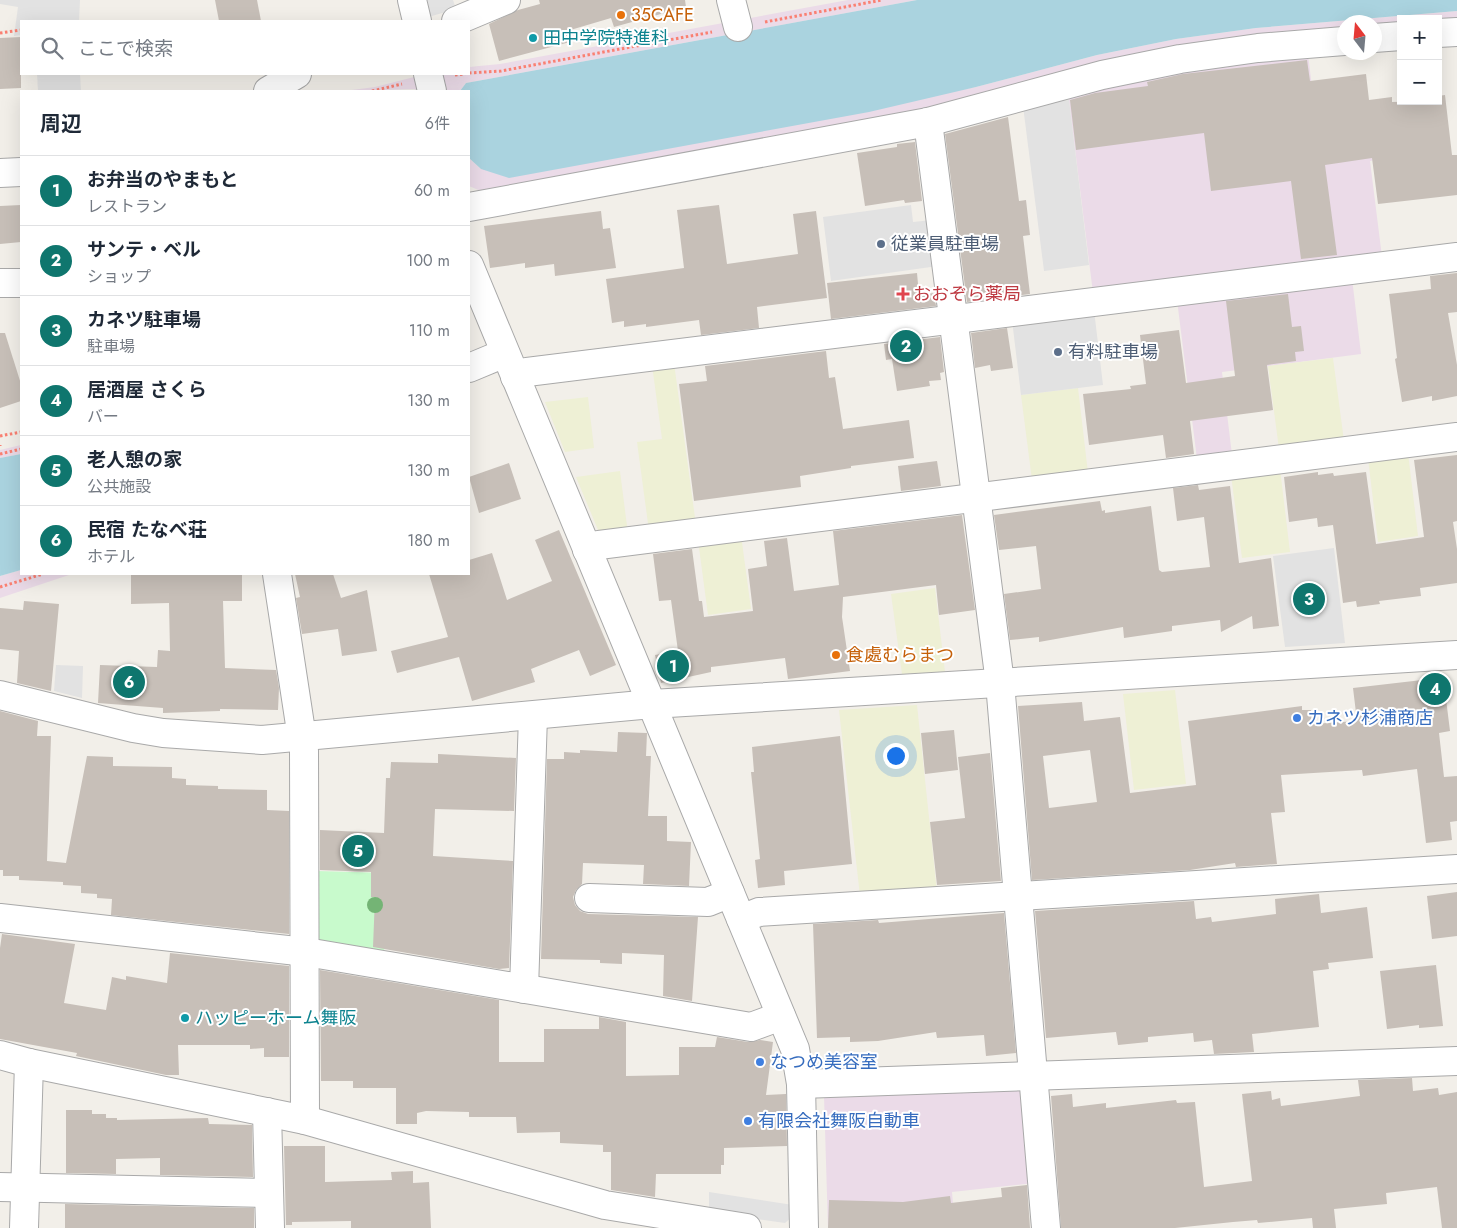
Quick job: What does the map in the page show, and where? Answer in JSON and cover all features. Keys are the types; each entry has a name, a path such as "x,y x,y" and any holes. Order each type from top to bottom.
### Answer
{"street":[{"path":"412,0 417,20"},
{"path":"458,20 506,0"},
{"path":"731,0 738,27"},
{"path":"1442,33 1457,32"},
{"path":"1382,37 1397,36"},
{"path":"470,207 928,122 1102,75 1170,61 1258,48 1337,42"},
{"path":"270,90 294,75"},
{"path":"428,75 432,90"},
{"path":"928,122 1000,683 1046,1228"},
{"path":"0,173 20,172"},
{"path":"470,368 510,365 527,372 1457,256"},
{"path":"470,267 795,1049 801,1084 804,1228"},
{"path":"0,284 20,283"},
{"path":"587,550 599,545 1457,437"},
{"path":"277,575 302,738 306,952 305,1120"},
{"path":"0,695 133,728 163,733 262,740 302,738 652,704 1457,655"},
{"path":"524,989 533,716"},
{"path":"741,919 759,912 1457,869"},
{"path":"589,898 708,902 730,893"},
{"path":"0,918 306,952 751,1027 781,1016"},
{"path":"0,1055 29,1063 305,1120 605,1205 748,1228"},
{"path":"801,1084 1457,1061"},
{"path":"24,1228 13,1187 29,1063"},
{"path":"267,1112 270,1228"},
{"path":"13,1187 269,1193"}],"path":[{"path":"470,73 501,70 882,0"},
{"path":"0,32 20,30"},
{"path":"0,436 20,432"},
{"path":"0,454 20,449"},
{"path":"0,587 40,575"}],"shaded area":[{"path":"0,0 80,0 79,20 20,20 20,35 14,36 18,7 0,4"},
{"path":"421,0 453,0 456,9 425,18"},
{"path":"848,0 917,0 466,83 461,90 443,90 439,75 470,75 470,67 500,64"},
{"path":"1457,11 1457,21 1442,23 1442,15 1410,15"},
{"path":"1397,16 1397,26 1382,27 1382,17"},
{"path":"1337,21 1337,31 930,109 483,192 470,186 470,159 481,169 976,87 1097,55 1176,39 1256,28"},
{"path":"1308,54 1318,138 1372,132 1375,160 1370,161 1382,257 1093,293 1068,93 1140,75"},
{"path":"37,75 80,75 81,90 38,90"},
{"path":"418,76 421,90 352,90 375,87"},
{"path":"1069,100 1089,265 1044,271 1023,106"},
{"name":"従業員駐車場","path":"911,205 913,222 932,220 938,266 831,281 823,217"},
{"path":"1352,278 1361,354 1222,372 1232,455 1197,459 1177,300"},
{"name":"有料駐車場","path":"1094,310 1103,385 1021,395 1012,320"},
{"path":"20,445 20,454 0,458 0,450"},
{"path":"1334,548 1345,643 1285,647 1273,556"},
{"path":"20,570 20,575 69,575 0,598 0,576"},
{"path":"56,665 83,666 82,698 54,691"},
{"path":"1023,1089 1035,1183 952,1192 955,1228 828,1228 824,1096"},
{"path":"709,1192 793,1205 793,1216 785,1223 709,1212"}],"green space":[{"path":"1333,358 1344,441 1279,449 1268,366"},
{"path":"674,363 696,525 649,531 637,442 662,439 652,365"},
{"path":"1078,388 1088,473 1032,480 1021,395"},
{"path":"588,397 594,448 565,452 545,402"},
{"path":"1408,453 1418,536 1378,542 1368,458"},
{"path":"1280,469 1290,552 1242,558 1231,475"},
{"path":"620,471 628,534 601,537 576,477"},
{"path":"741,535 751,609 708,615 698,540"},
{"path":"935,588 945,672 902,674 891,594"},
{"path":"1175,690 1186,784 1134,790 1123,694"},
{"path":"917,705 937,892 860,896 839,710"},
{"path":"316,871 387,873 384,955 321,945 317,939"}],"water":[{"path":"917,0 1457,0 1457,11 1382,17 1382,15 1337,15 1337,21 1256,28 1176,39 1097,55 976,87 869,112 509,178 481,169 470,159 470,90 461,90 466,83"},
{"path":"20,454 20,570 0,576 0,458"}],"building":[{"path":"215,0 257,0 261,20 219,20"},
{"path":"539,0 685,0 686,7 614,27 611,18 567,31 570,42 499,61 489,24 518,10 540,4"},
{"path":"20,37 21,88 0,89 0,38"},
{"path":"1307,60 1310,81 1366,74 1369,100 1392,97 1392,102 1397,102 1397,105 1442,105 1442,95 1445,95 1452,155 1457,155 1457,195 1378,204 1372,158 1325,165 1337,255 1301,259 1291,181 1211,191 1204,133 1076,150 1070,100 1095,93 1148,86 1147,82 1183,74"},
{"path":"1008,117 1019,201 1026,200 1030,235 1023,236 1030,294 967,302 945,134"},
{"path":"915,142 922,201 905,203 904,200 865,206 857,153 897,147 897,144"},
{"path":"20,205 20,242 0,244 0,206"},
{"path":"719,205 727,264 798,254 793,214 816,211 827,298 757,307 759,328 701,335 699,320 646,327 646,324 624,327 624,321 612,323 606,279 684,268 677,210"},
{"path":"601,211 603,229 610,228 616,268 555,276 554,264 525,268 525,263 490,268 484,226"},
{"path":"917,273 919,295 934,293 936,306 831,319 827,283"},
{"path":"1457,273 1457,312 1448,313 1457,365 1457,396 1432,401 1432,396 1402,402 1395,359 1397,358 1389,294 1431,289 1430,276"},
{"path":"1288,294 1292,327 1301,326 1304,351 1295,352 1296,361 1267,365 1273,410 1190,421 1194,454 1166,458 1163,435 1089,445 1083,394 1131,389 1130,386 1146,384 1140,335 1179,330 1186,383 1235,376 1226,301"},
{"path":"1007,328 1013,368 991,371 990,365 975,368 971,333"},
{"path":"0,333 5,333 20,381 20,401 0,408"},
{"path":"940,337 944,372 940,373 941,380 929,381 930,386 897,391 892,359 886,360 884,344"},
{"path":"826,351 829,378 835,377 843,429 909,420 914,458 851,466 851,468 800,476 801,487 694,501 679,384 707,381 705,366"},
{"path":"1457,455 1457,521 1453,522 1457,549 1457,583 1420,588 1421,596 1379,601 1380,604 1357,607 1356,601 1343,603 1333,525 1318,527 1317,518 1289,522 1284,477 1318,472 1318,475 1333,473 1334,476 1366,472 1376,544 1424,537 1414,460"},
{"path":"937,461 941,486 901,491 898,466"},
{"path":"509,463 521,499 479,513 470,477"},
{"path":"1198,485 1199,490 1230,486 1239,563 1271,558 1279,626 1253,629 1252,616 1221,632 1220,620 1172,626 1172,631 1124,638 1123,627 1039,642 1039,637 1010,640 1004,594 1041,589 1036,546 999,550 994,515 1100,501 1102,511 1105,510 1105,513 1151,506 1159,570 1162,572 1210,567 1204,517 1177,521 1173,488"},
{"path":"962,515 975,610 939,615 936,585 843,597 842,617 850,671 788,679 785,658 711,667 711,672 661,683 655,655 678,651 671,600 659,601 653,554 692,549 699,601 702,601 704,617 753,611 748,569 767,566 764,541 787,538 794,591 839,585 833,531"},
{"path":"559,530 616,665 590,676 579,650 531,669 535,682 472,701 459,657 397,673 391,651 448,637 429,575 470,575 470,560 492,553 507,600 552,581 535,540"},
{"path":"131,575 242,575 242,601 223,601 225,668 276,670 279,688 278,710 220,709 220,711 163,713 163,708 98,703 100,665 157,667 158,650 170,651 169,603 131,604"},
{"path":"295,575 333,575 341,598 367,590 377,651 342,656 338,629 302,634 296,598 300,597"},
{"path":"24,601 59,604 51,691 17,683 19,651 0,649 0,608 23,610"},
{"path":"1448,677 1450,698 1446,699 1450,731 1439,733 1444,777 1457,776 1457,821 1450,822 1452,840 1426,843 1417,769 1363,776 1362,770 1281,775 1285,812 1271,813 1277,864 1236,867 1235,863 1190,870 1032,880 1018,706 1082,702 1084,721 1120,717 1130,793 1196,785 1188,721 1302,706 1302,710 1311,710 1312,724 1357,721 1353,688","holes":["1090,750 1097,802 1049,808 1043,756"]},
{"path":"0,711 38,721 37,736 51,736 47,861 66,863 87,756 113,757 113,766 172,767 172,778 186,779 186,785 218,786 218,789 267,790 267,810 289,811 289,934 111,915 112,899 97,898 97,894 81,893 81,886 63,885 63,882 19,880 19,876 3,876 3,870 0,870"},
{"path":"954,730 958,770 925,774 921,733"},
{"path":"618,732 647,733 646,756 651,756 648,816 667,816 667,841 691,842 689,886 643,884 644,865 583,863 582,884 576,890 573,897 575,905 580,911 588,914 698,917 692,1001 663,996 664,955 622,953 622,964 600,963 600,960 541,959 547,759 564,759 564,752 580,753 580,750 617,752"},
{"path":"840,736 852,864 784,871 785,885 758,888 755,860 760,859 751,772 754,772 752,747"},
{"path":"990,753 1001,881 937,885 930,822 965,818 958,757"},
{"path":"438,754 516,758 514,811 435,809 433,856 513,861 509,968 499,969 373,947 375,897 371,897 371,872 320,870 320,830 384,833 386,778 390,778 391,762 438,763"},
{"path":"1457,892 1457,936 1432,939 1427,896"},
{"path":"1319,894 1321,913 1367,907 1373,958 1328,963 1329,969 1313,971 1319,1027 1252,1034 1254,1052 1214,1054 1212,1040 1194,1042 1193,1033 1148,1037 1148,1042 1118,1045 1116,1032 1046,1038 1035,911 1194,901 1196,919 1211,917 1212,922 1276,914 1275,899"},
{"path":"1004,913 1016,1053 986,1056 984,1035 937,1038 936,1032 878,1041 850,1042 850,1037 817,1038 813,924 878,920 879,923"},
{"path":"2,934 75,944 64,1003 106,1010 112,977 126,980 126,976 167,983 170,953 289,966 289,1057 264,1057 264,1048 250,1049 250,1045 178,1045 179,1075 166,1075 76,1056 77,1053 0,1039 0,948"},
{"path":"1436,965 1443,1026 1419,1028 1419,1025 1387,1029 1380,971"},
{"path":"320,970 499,1000 499,1062 544,1062 544,1029 599,1029 599,1017 626,1022 626,1076 679,1075 679,1047 715,1047 717,1037 748,1042 760,1040 773,1042 766,1095 786,1094 787,1146 724,1148 724,1165 721,1165 721,1174 656,1174 655,1197 611,1190 611,1152 603,1152 603,1145 560,1143 560,1132 517,1133 516,1117 469,1117 469,1112 426,1111 417,1113 417,1124 396,1124 396,1088 353,1088 353,1081 321,1081"},
{"path":"1412,1078 1413,1091 1438,1088 1439,1095 1457,1092 1457,1228 1442,1228 1437,1187 1386,1193 1387,1204 1334,1209 1336,1228 1313,1228 1312,1218 1258,1223 1257,1220 1175,1228 1061,1228 1051,1096 1072,1094 1073,1107 1106,1103 1106,1108 1176,1100 1177,1103 1195,1102 1204,1187 1252,1181 1242,1094 1271,1091 1272,1100 1280,1098 1281,1106 1360,1096 1358,1080"},
{"path":"66,1110 92,1110 92,1114 106,1114 106,1118 117,1118 117,1120 208,1118 209,1124 252,1125 253,1177 160,1175 160,1158 116,1159 116,1174 66,1173"},
{"path":"284,1146 325,1146 325,1182 392,1180 391,1172 413,1171 413,1183 429,1182 431,1228 351,1228 351,1221 292,1222 292,1225 286,1225"},
{"path":"1027,1185 1030,1228 828,1228 829,1200 903,1202 950,1196 951,1203 1002,1197 1001,1188"},
{"path":"65,1204 254,1208 254,1228 65,1228"}],"place":[{"name":"35CAFE","path":"621,15"},
{"name":"田中学院特進科","path":"533,38"},
{"name":"従業員駐車場","path":"881,244"},
{"name":"おおぞら薬局","path":"903,294"},
{"name":"サンテ・ベル","path":"906,346"},
{"name":"有料駐車場","path":"1058,352"},
{"name":"カネツ駐車場","path":"1309,599"},
{"name":"食處むらまつ","path":"836,655"},
{"name":"お弁当のやまもと","path":"673,666"},
{"name":"民宿 たなべ荘","path":"129,682"},
{"name":"居酒屋 さくら","path":"1435,689"},
{"name":"カネツ杉浦商店","path":"1297,718"},
{"name":"老人憩の家","path":"358,851"},
{"name":"ハッピーホーム舞阪","path":"185,1018"},
{"name":"なつめ美容室","path":"760,1062"},
{"name":"有限会社舞阪自動車","path":"748,1121"}]}
